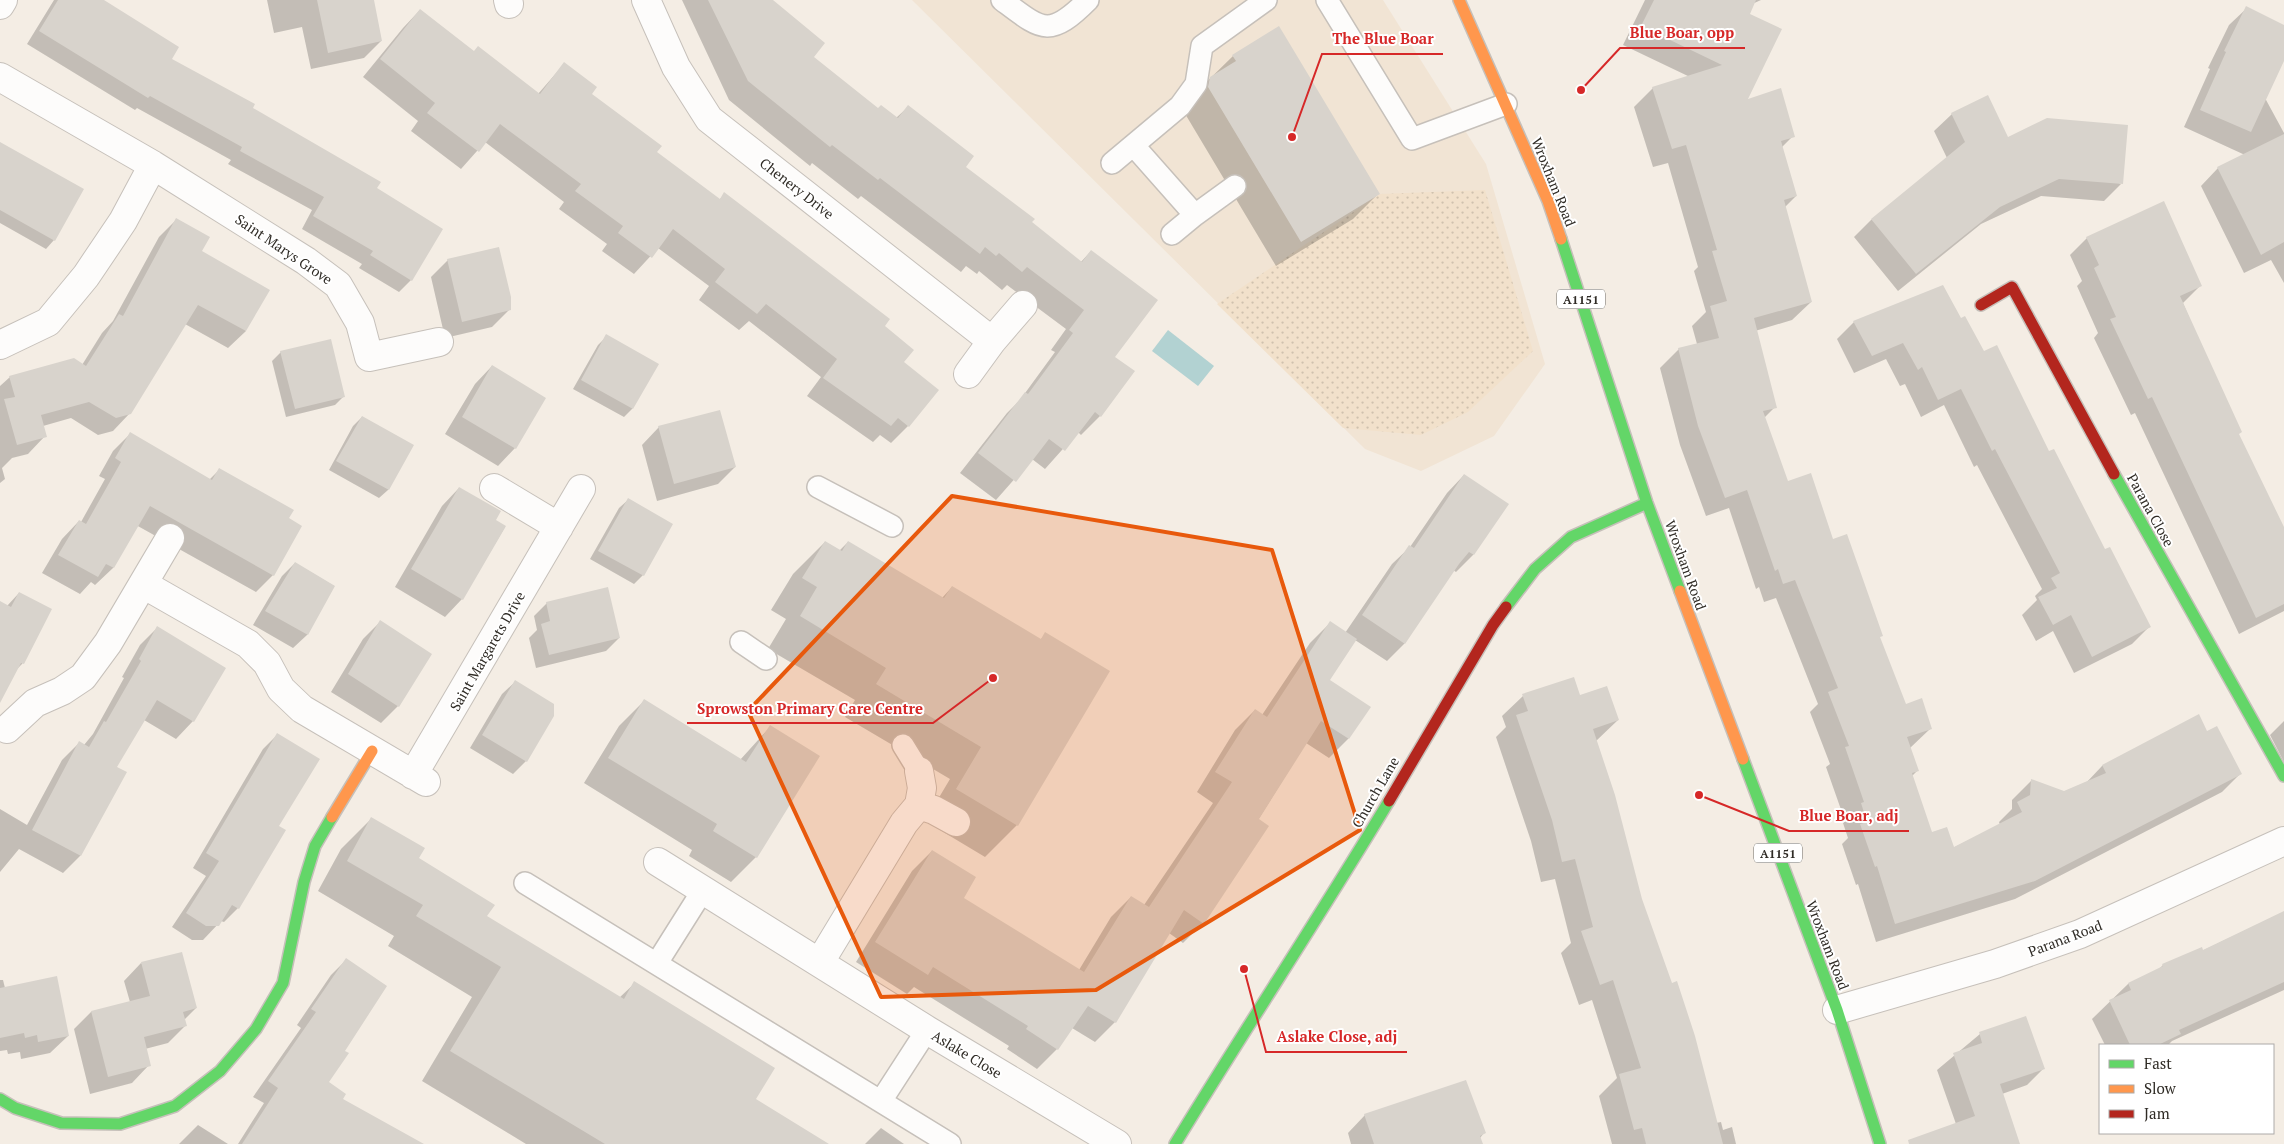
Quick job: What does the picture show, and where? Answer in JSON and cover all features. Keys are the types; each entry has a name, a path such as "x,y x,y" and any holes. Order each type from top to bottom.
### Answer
{"street":[{"path":"0,5 3,0"},
{"name":"Chenery Drive","path":"646,0 676,67 709,119 992,341"},
{"name":"Wroxham Road","path":"1459,0 1548,201 1647,503 1837,1010 1880,1144"},
{"name":"Saint Marys Grove","path":"0,77 154,165 306,261 338,286 360,323 369,357 440,342"},
{"path":"0,344 48,322 86,276 123,221 154,165"},
{"name":"Parana Close","path":"1981,305 2012,288 2078,411 2284,776"},
{"path":"968,374 992,341 1023,305"},
{"path":"494,488 560,527"},
{"name":"Saint Margarets Drive","path":"143,584 248,644 267,663 281,689 302,709 420,778 581,489"},
{"name":"Church Lane","path":"1175,1144 1249,1022 1333,894 1493,625 1535,569 1571,537 1647,503"},
{"path":"7,730 35,704 62,691 83,677 108,643 170,538"},
{"path":"0,1099 15,1108 61,1123 120,1124 175,1106 220,1071 256,1029 282,983 296,927 304,882 315,846 372,751"},
{"path":"820,962 904,823 919,805 922,788 919,771"},
{"path":"919,805 934,810 956,822"},
{"name":"Parana Road","path":"1837,1010 1995,964 2080,934 2284,841"},
{"name":"Aslake Close","path":"658,862 927,1030 1117,1144"}],"lane":[{"path":"1002,0 1036,25 1051,27 1072,16 1088,0"},
{"path":"1112,163 1180,106 1196,84 1202,46 1266,0"},
{"path":"1327,0 1412,139 1506,104"},
{"path":"1134,146 1195,214"},
{"path":"1172,234 1195,214 1235,186"},
{"path":"818,486 892,526"},
{"path":"741,642 766,659"},
{"path":"903,745 919,771"},
{"path":"525,883 950,1144"},
{"path":"657,964 703,890"},
{"path":"881,1101 927,1030"}],"highlighted area":[{"path":"952,496 1272,550 1360,830 1096,990 881,997 748,711"}],"shaded area":[{"path":"912,0 1383,0 1486,164 1545,364 1494,436 1421,471 1365,449"},
{"path":"1485,190 1533,351 1468,412 1421,435 1343,428 1217,304 1380,194"}],"water":[{"path":"1168,330 1214,366 1198,386 1152,351"}],"building":[{"path":"58,0 104,0 179,47 172,59 255,104 253,108 381,182 377,188 443,229 412,281 370,255 373,251 313,216 324,197 240,151 242,147 150,96 148,98 39,31"},
{"path":"317,0 374,0 382,41 328,53"},
{"path":"708,0 773,0 825,43 814,57 878,108 881,105 898,118 908,105 974,156 966,167 1035,219 1032,222 1082,262 1091,250 1158,300 1115,357 1135,371 1101,417 1095,412 1065,451 1049,439 1016,482 978,453 1025,392 1028,394 1073,333 1069,330 1084,310 1027,267 1022,272 999,253 996,256 985,247 980,254 880,178 878,180 832,145 830,147 748,81"},
{"path":"1654,0 1756,0 1750,14 1782,29 1748,99 1781,88 1795,137 1781,141 1797,196 1784,200 1812,302 1754,318 1777,408 1763,411 1788,481 1811,473 1833,539 1847,534 1883,636 1880,637 1906,704 1922,698 1932,729 1907,737 1919,771 1912,773 1932,832 1947,827 1954,847 2022,812 2017,802 2030,795 2031,779 2064,791 2106,773 2102,765 2199,714 2207,731 2217,726 2242,774 2035,881 1895,924 1877,866 1875,867 1860,824 1867,822 1861,803 1864,802 1845,747 1849,746 1828,692 1838,688 1795,580 1783,584 1778,569 1775,571 1747,490 1725,498 1698,426 1678,348 1719,338 1710,306 1727,301 1712,251 1717,250 1686,145 1672,149 1652,87 1722,65 1641,26"},
{"path":"2246,6 2284,25 2284,61 2251,132 2200,110 2226,52 2224,51"},
{"path":"420,9 474,51 478,46 540,94 564,62 597,87 592,94 662,146 657,152 720,199 724,192 890,319 885,326 914,350 904,362 939,390 909,427 898,418 891,426 823,378 837,359 766,304 757,314 715,282 725,269 673,229 652,258 618,233 623,226 575,191 581,184 500,124 479,152 427,113 435,103 380,59"},
{"path":"1279,26 1380,194 1301,242 1208,87 1210,77 1236,61 1232,55"},
{"path":"1988,95 2008,137 2047,118 2128,125 2123,184 2059,179 2000,207 1916,274 1871,219 1965,142 1951,113"},
{"path":"2284,134 2284,242 2261,255 2217,167"},
{"path":"0,142 84,189 55,241 0,210"},
{"path":"2164,201 2202,286 2180,296 2242,432 2239,434 2284,527 2284,604 2256,618 2152,397 2148,399 2110,319 2116,317 2094,268 2099,265 2086,237"},
{"path":"176,218 210,237 202,251 270,290 246,331 198,305 131,414 116,418 89,402 41,415 47,437 17,445 4,399 15,397 9,376 74,358 86,366 119,314 123,316"},
{"path":"499,247 511,297 511,310 462,322 447,259"},
{"path":"1943,285 1961,318 1965,316 1984,351 1997,345 2049,451 2054,449 2105,549 2110,547 2151,627 2092,657 2071,615 2053,625 2038,597 2057,588 2051,578 2060,573 1995,449 1992,451 1961,389 1938,400 1922,367 1918,370 1903,343 1872,356 1853,321"},
{"path":"606,334 659,364 633,409 581,380"},
{"path":"331,339 345,397 295,409 280,351"},
{"path":"492,365 546,398 516,449 462,417"},
{"path":"720,410 736,467 674,484 658,426"},
{"path":"362,416 414,445 389,490 336,461"},
{"path":"130,432 212,480 219,468 294,510 289,518 302,526 274,576 150,506 114,568 106,564 98,577 58,555 79,520 86,524 121,462 115,458"},
{"path":"1464,474 1509,504 1474,555 1469,552 1459,564 1405,644 1362,615 1409,545 1414,548"},
{"path":"459,487 501,511 496,520 506,526 463,600 411,569"},
{"path":"628,498 673,524 644,576 598,551"},
{"path":"825,541 842,551 848,541 944,598 952,586 1041,639 1045,632 1110,671 1018,826 956,789 981,747 876,684 886,668 800,616 817,587 802,578"},
{"path":"295,562 335,586 308,635 265,611"},
{"path":"608,587 620,638 549,655 541,624 550,621 546,602"},
{"path":"19,592 52,609 24,664 21,663 0,703 0,601 11,607"},
{"path":"380,620 432,654 399,707 348,674"},
{"path":"1330,621 1357,639 1330,680 1371,707 1349,739 1321,721 1259,819 1269,826 1204,924 1184,910 1116,1023 1088,1006 1058,1050 1026,1029 1028,1026 933,967 928,975 875,942 932,850 976,877 964,898 1084,972 1131,896 1149,907 1232,782 1215,772 1255,709 1267,717"},
{"path":"157,626 226,668 194,722 157,700 117,767 127,772 81,856 32,830 79,741 89,747 104,721 106,722 141,661 139,659"},
{"path":"1574,677 1580,695 1607,686 1619,720 1593,729 1615,795 1642,899 1672,983 1677,981 1695,1036 1723,1144 1646,1144 1642,1128 1634,1130 1619,1074 1641,1068 1613,980 1600,985 1581,931 1593,927 1575,859 1562,862 1552,820 1516,715 1528,711 1522,694"},
{"path":"515,680 554,704 554,716 527,762 482,735"},
{"path":"644,699 746,762 770,725 820,756 757,858 713,831 717,824 608,758"},
{"path":"277,733 320,759 279,826 286,830 239,909 232,905 219,926 206,926 186,913 219,861 206,853"},
{"path":"371,817 425,848 419,858 495,905 487,916 624,999 634,981 775,1068 756,1099 829,1144 605,1144 450,1051 501,967 416,916 423,905 347,861"},
{"path":"2284,911 2284,982 2179,1030 2181,1034 2160,1044 2130,1044 2109,1000 2131,990 2128,983 2163,966 2162,964 2202,947 2203,950"},
{"path":"182,952 197,1008 183,1012 187,1026 144,1037 151,1066 108,1077 91,1011 150,996 141,962"},
{"path":"346,958 387,986 345,1051 349,1053 329,1082 346,1094 343,1099 424,1144 242,1144 278,1088 268,1081 316,1012 311,1009"},
{"path":"57,976 69,1036 38,1042 37,1035 25,1038 24,1033 0,1038 0,988"},
{"path":"2026,1016 2045,1069 2000,1084 2020,1144 1909,1144 1908,1140 1975,1116 1953,1053 1982,1043 1979,1032"},
{"path":"1466,1080 1486,1133 1480,1136 1483,1144 1374,1144 1364,1114"}],"traffic: fast":[{"path":"1561,239 1647,503 1680,591"},
{"path":"2114,474 2284,776"},
{"path":"1506,607 1535,569 1571,537 1647,503"},
{"path":"1743,759 1837,1010 1880,1144"},
{"path":"1175,1144 1389,801"},
{"path":"0,1099 15,1108 61,1123 120,1124 175,1106 220,1071 256,1029 283,983 304,882 315,846 332,817"}],"traffic: slow":[{"path":"1459,0 1548,201 1561,239"},
{"path":"1680,591 1743,759"},
{"path":"332,817 372,751"}],"traffic: jam":[{"path":"1981,305 2012,287 2114,474"},
{"path":"1389,801 1493,625 1506,607"}],"place":[{"name":"Blue Boar, opp","path":"1581,90"},
{"name":"The Blue Boar","path":"1292,137"},
{"name":"Sprowston Primary Care Centre","path":"993,678"},
{"name":"Blue Boar, adj","path":"1699,795"},
{"name":"Aslake Close, adj","path":"1244,969"}]}
